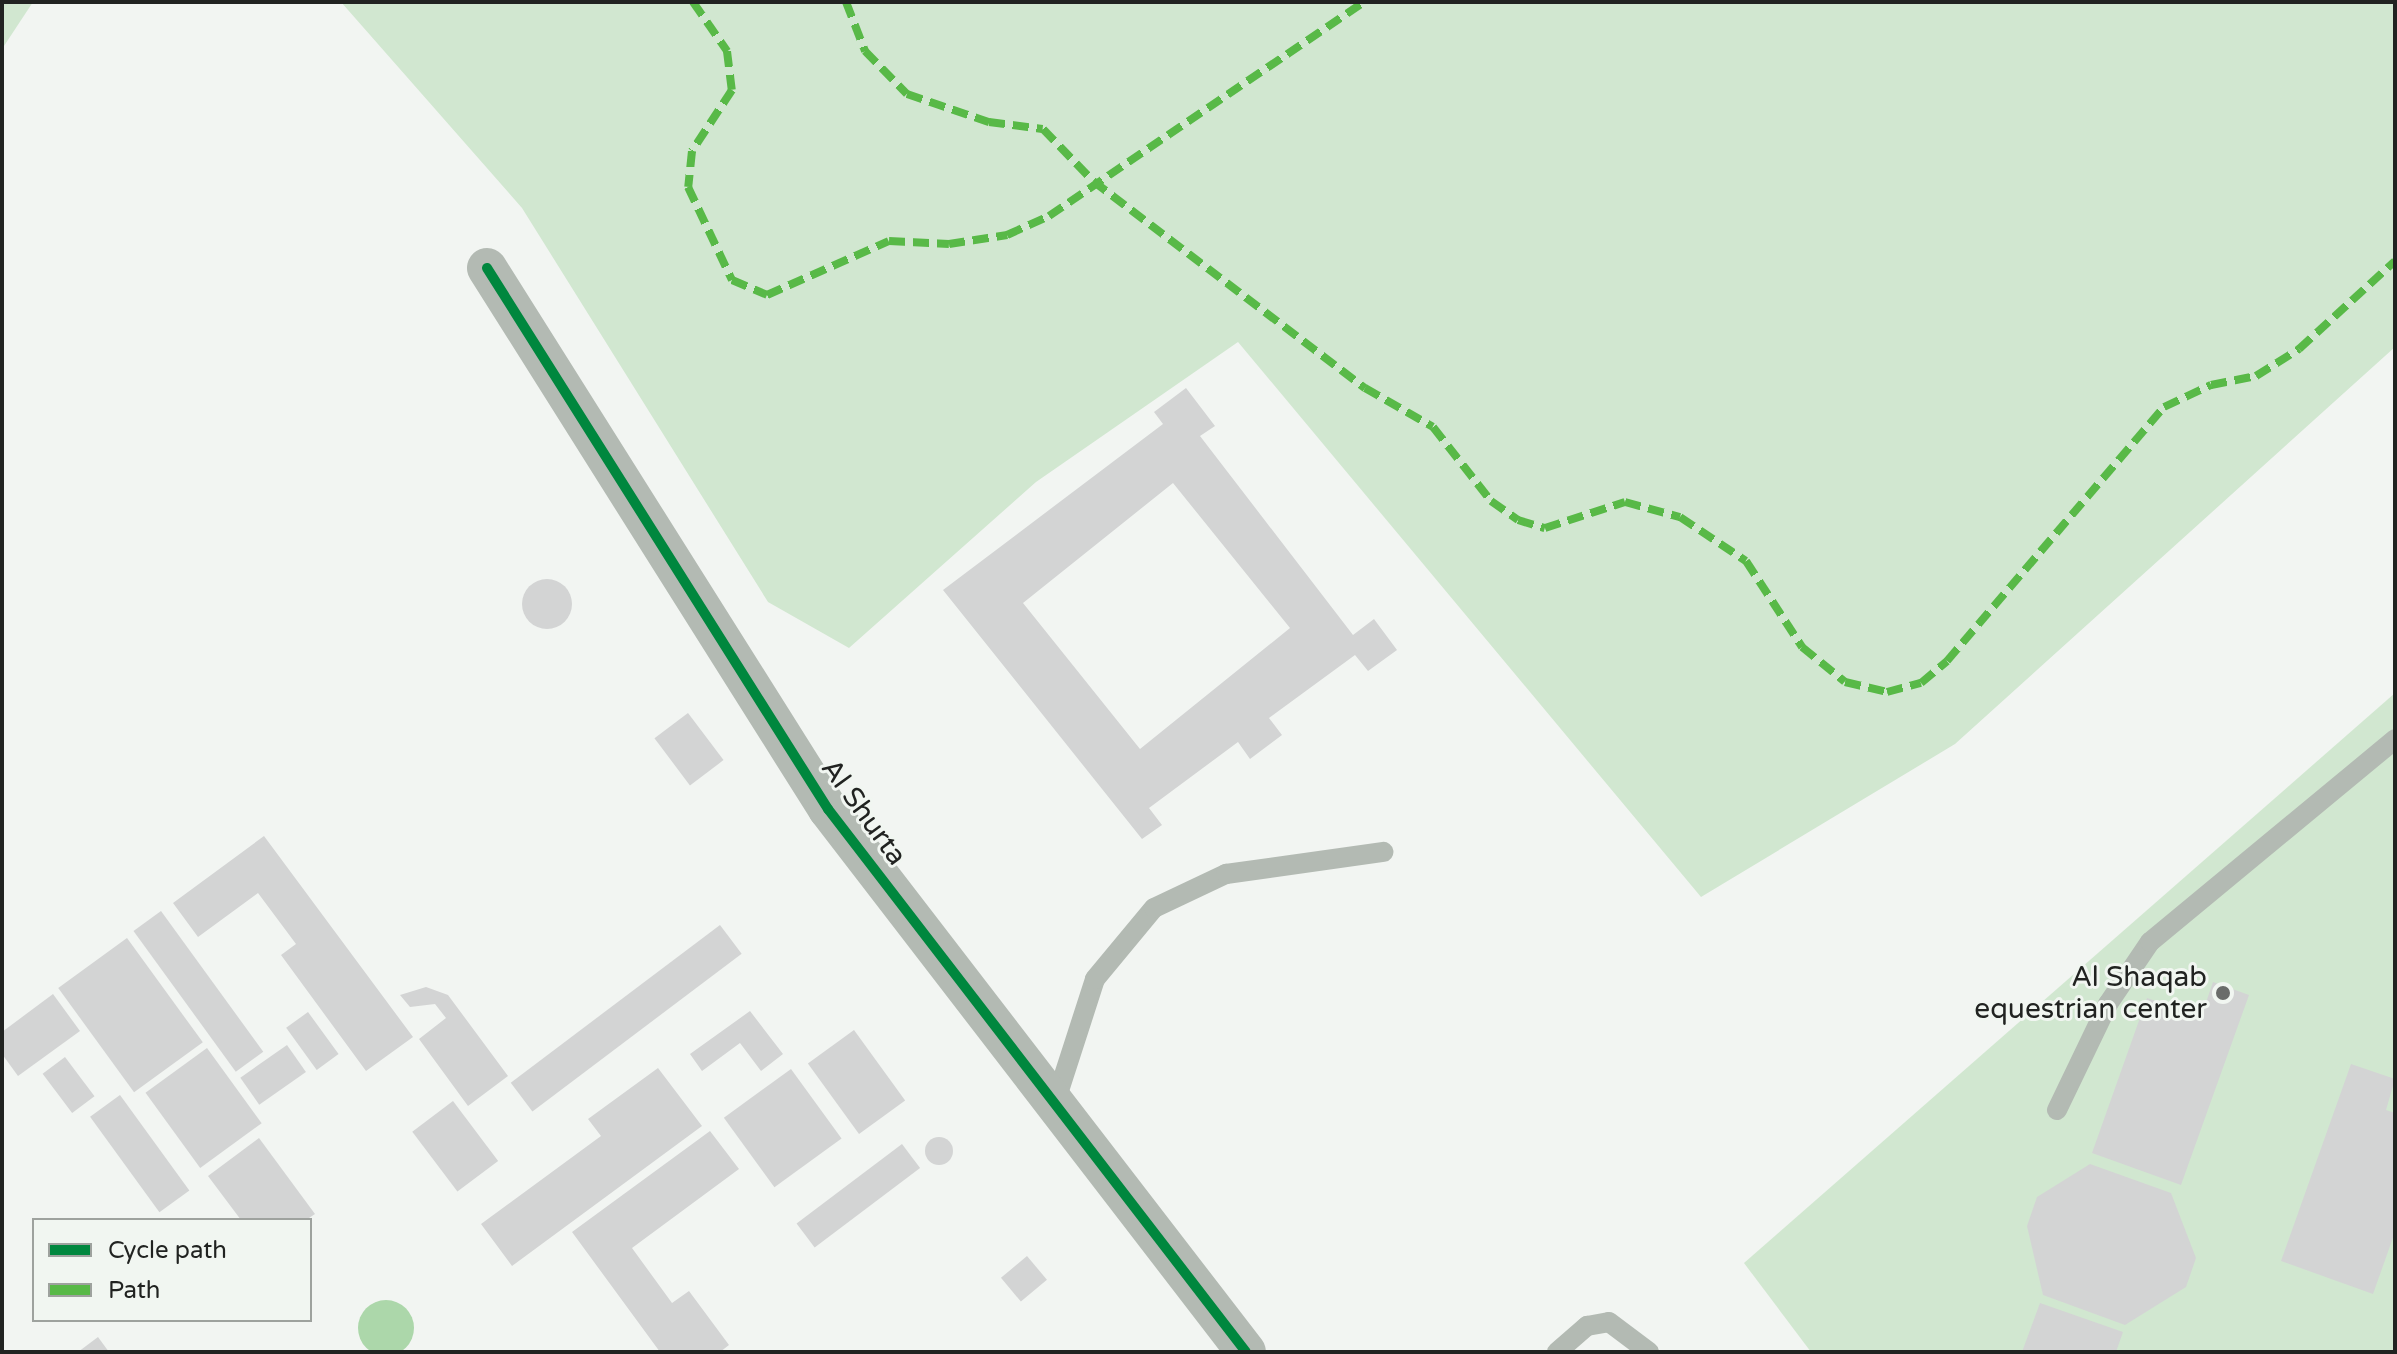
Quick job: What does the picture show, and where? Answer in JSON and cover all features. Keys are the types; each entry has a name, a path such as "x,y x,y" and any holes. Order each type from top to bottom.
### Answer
{"street":[{"name":"Al Shurta","path":"487,268 828,809 1246,1352"}],"lane":[{"path":"2057,1110 2108,1004 2150,942 2395,739"},
{"path":"1055,1103 1095,979 1154,908 1226,874 1383,852"},
{"path":"1557,1352 1587,1326 1609,1322 1649,1352"}],"shaded area":[{"path":"2,2 33,2 2,49"},
{"path":"341,2 2395,2 2395,347 1955,744 1701,897 1238,342 1036,482 849,648 768,602 522,208"},
{"name":"Al Shaqab equestrian center","path":"2395,693 2395,1352 1811,1352 1744,1263"},
{"path":"375,1302 397,1302 412,1317 412,1339 397,1354 375,1354 360,1339 360,1317"}],"building":[{"path":"1186,388 1215,426 1200,436 1353,635 1374,619 1397,650 1368,671 1355,655 1269,718 1282,735 1250,759 1238,742 1149,808 1162,825 1142,839 943,590 1163,424 1154,412","holes":["1173,483 1290,628 1140,749 1023,603"]},
{"path":"547,579 565,586 572,604 565,622 547,629 529,622 522,604 529,586"},
{"path":"688,713 724,760 690,785 654,738"},
{"path":"264,836 413,1037 366,1071 281,955 296,944 258,893 198,937 173,903"},
{"path":"161,911 263,1052 236,1072 133,931"},
{"path":"720,925 742,954 532,1111 511,1083"},
{"path":"127,938 203,1042 134,1092 58,988"},
{"path":"2213,982 2249,995 2181,1185 2092,1153 2147,998 2201,1017"},
{"path":"426,987 448,995 508,1076 468,1106 419,1039 446,1018 435,1004 410,1007 400,995"},
{"path":"53,994 80,1031 18,1076 2,1054 2,1032"},
{"path":"750,1011 783,1054 761,1071 740,1043 702,1071 690,1054"},
{"path":"308,1012 339,1054 317,1070 286,1028"},
{"path":"854,1030 905,1100 859,1134 808,1064"},
{"path":"287,1045 306,1072 259,1105 240,1078"},
{"path":"207,1048 262,1123 200,1168 146,1093"},
{"path":"65,1057 94,1096 72,1113 43,1074"},
{"path":"2351,1064 2395,1079 2386,1110 2395,1113 2395,1232 2373,1294 2281,1261"},
{"path":"658,1068 702,1126 512,1266 481,1224 601,1136 588,1119"},
{"path":"791,1069 842,1139 774,1187 724,1118"},
{"path":"120,1095 189,1190 159,1212 90,1117"},
{"path":"453,1101 498,1161 457,1192 412,1132"},
{"path":"710,1131 739,1169 632,1248 672,1303 689,1291 729,1345 720,1352 660,1352 572,1232"},
{"path":"939,1137 949,1141 953,1151 949,1161 939,1165 929,1161 925,1151 929,1141"},
{"path":"259,1138 315,1214 309,1218 240,1218 208,1176"},
{"path":"902,1144 920,1168 815,1247 797,1223"},
{"path":"2090,1164 2171,1193 2196,1258 2186,1287 2125,1325 2043,1295 2027,1226 2037,1197"},
{"path":"1027,1256 1047,1280 1021,1302 1001,1278"},
{"path":"2040,1303 2123,1332 2116,1352 2022,1352"},
{"path":"98,1337 109,1352 78,1352"}],"marked path":[{"path":"693,2 727,51 732,90 692,151 688,187 732,280 767,295 889,241 949,244 1007,235 1049,216 1364,2"},
{"path":"846,2 865,51 907,94 989,122 1043,129 1093,181 1365,388 1433,427 1491,501 1518,520 1545,528 1625,502 1680,517 1746,561 1802,647 1845,682 1887,692 1921,683 1947,661 2164,407 2211,385 2256,376 2299,349 2395,261"}],"cycle path":[{"path":"487,268 828,809 1246,1352"}],"place":[{"name":"Al Shaqab equestrian center","path":"2223,993"}]}
